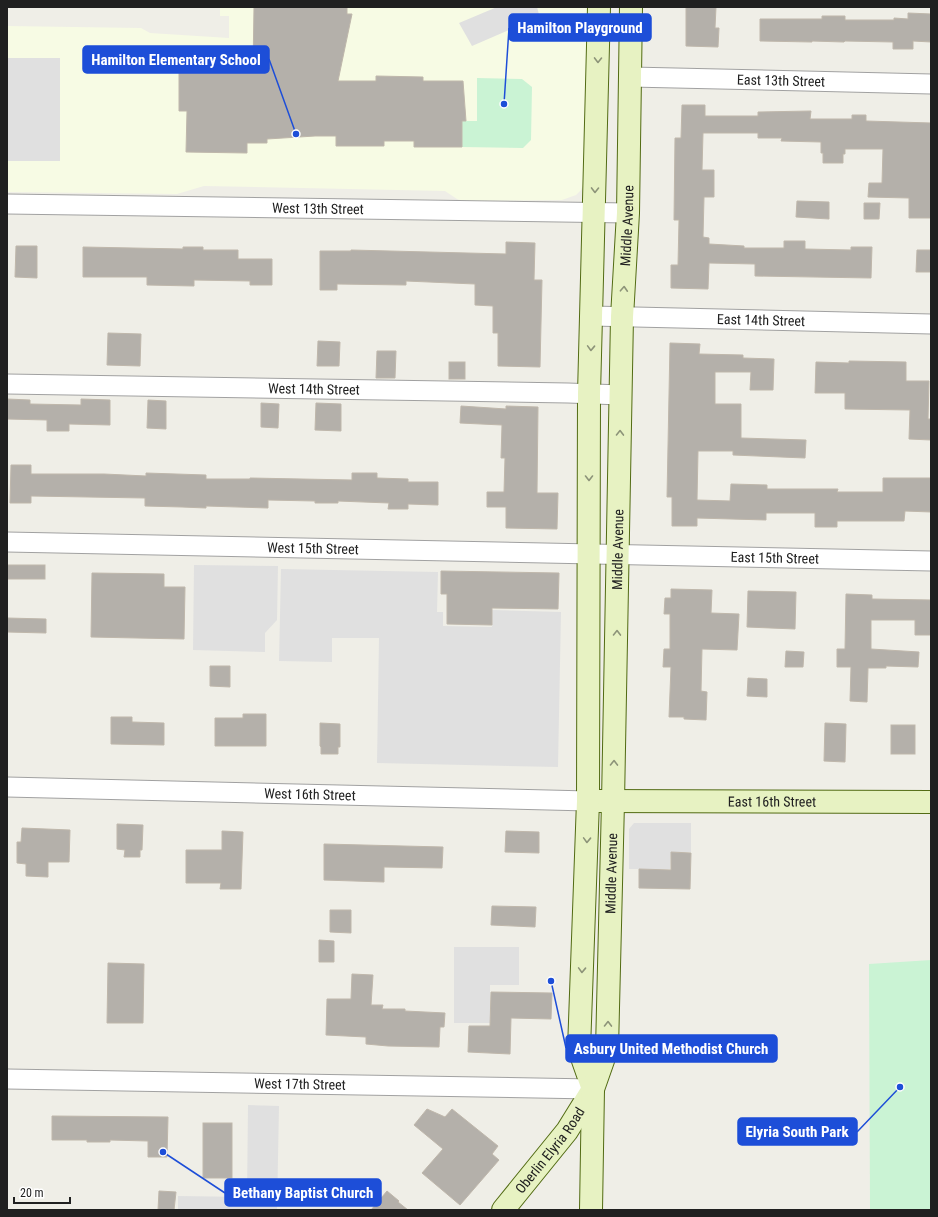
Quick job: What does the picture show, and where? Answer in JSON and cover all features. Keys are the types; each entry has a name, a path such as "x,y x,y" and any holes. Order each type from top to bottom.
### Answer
{"main road":[{"name":"Middle Avenue","path":"593,1089 580,1049 588,801 588,554 590,394 599,7"},
{"name":"Middle Avenue","path":"591,1210 593,1089 607,1049 622,317 628,214 631,7"},
{"name":"West 16th Street","path":"588,801 613,802"},
{"name":"East 16th Street","path":"613,802 931,802"},
{"name":"Oberlin Elyria Road","path":"503,1210 567,1131 593,1089"}],"street":[{"name":"East 13th Street","path":"631,77 931,84"},
{"name":"West 13th Street","path":"7,204 628,214"},
{"name":"East 14th Street","path":"592,316 931,324"},
{"name":"West 14th Street","path":"7,384 621,395"},
{"name":"West 15th Street","path":"7,542 618,554"},
{"name":"East 15th Street","path":"618,554 931,561"},
{"name":"West 16th Street","path":"7,787 588,801"},
{"name":"West 17th Street","path":"7,1079 593,1089"}],"shaded area":[{"path":"220,7 588,7 584,183 581,190 576,195 562,200 463,201 445,191 204,186 177,194 7,192 7,26 141,28 150,33 229,38 229,16 220,16"},
{"path":"497,7 537,7 541,22 509,30 472,46 459,23"},
{"path":"7,58 60,58 60,161 7,161"},
{"path":"194,565 278,566 277,620 265,633 265,652 193,650"},
{"path":"281,569 438,572 437,612 443,612 443,626 492,627 492,610 561,612 558,767 377,763 379,638 332,638 332,662 279,661"},
{"path":"634,823 691,823 691,852 671,852 670,869 629,869 629,829"},
{"path":"454,947 519,947 519,985 490,985 490,1023 454,1023"},
{"path":"248,1105 279,1106 277,1210 178,1210 178,1196 247,1197"}],"green space":[{"path":"477,78 522,79 532,87 531,140 523,148 462,147 462,121 477,121"},
{"path":"931,960 931,1210 870,1210 869,964"}],"building":[{"path":"254,7 347,7 347,14 352,14 338,81 376,81 376,76 423,77 423,81 463,81 466,121 462,121 462,147 414,147 414,141 384,141 384,146 336,146 336,136 315,136 267,139 267,143 247,143 247,153 186,152 187,111 179,111 179,68 253,69"},
{"path":"686,7 716,7 715,28 719,28 718,47 686,46"},
{"path":"908,13 931,14 931,42 913,41 913,49 893,49 893,42 760,41 760,19 822,19 822,16 845,16 845,20 894,20 894,18 908,19"},
{"path":"682,105 705,105 705,116 758,116 758,112 811,111 810,119 852,119 852,115 866,115 866,121 931,123 931,218 909,218 909,198 868,197 869,183 882,183 883,149 845,149 845,154 843,154 843,163 823,163 821,142 781,141 782,138 758,138 758,133 703,133 702,170 714,170 714,197 704,197 703,237 709,238 709,244 744,246 744,248 784,248 784,241 805,241 805,249 851,250 851,247 872,247 871,278 755,276 755,264 709,263 708,289 671,288 671,265 678,265 679,220 674,220 675,138 681,138"},
{"path":"797,201 829,202 829,219 796,217"},
{"path":"864,203 880,203 879,219 864,219"},
{"path":"506,242 535,243 534,280 542,280 540,367 498,366 498,333 493,333 493,306 475,305 475,284 406,281 406,285 337,284 337,290 320,290 320,251 351,250 506,254"},
{"path":"16,246 37,246 37,278 15,277"},
{"path":"83,247 183,249 183,247 203,247 203,250 238,250 238,259 272,259 272,285 250,285 250,281 194,280 194,286 147,285 147,277 83,277"},
{"path":"917,250 931,250 931,272 916,272"},
{"path":"108,333 141,334 140,366 107,365"},
{"path":"318,341 340,342 339,366 317,366"},
{"path":"670,343 700,344 699,354 743,355 743,358 774,359 773,390 750,390 751,372 715,372 715,404 741,404 741,438 806,440 805,458 733,455 733,451 698,451 697,500 730,501 731,484 767,485 767,489 838,489 837,492 883,492 883,478 931,478 931,512 905,511 904,521 837,521 837,527 815,527 815,513 766,513 766,520 697,518 697,526 672,526 672,497 667,497"},
{"path":"377,351 396,351 395,378 376,378"},
{"path":"849,361 906,362 906,381 929,381 928,419 931,419 931,440 909,439 910,410 845,409 845,393 815,393 816,362 849,363"},
{"path":"449,362 465,362 465,379 449,379"},
{"path":"7,399 30,400 30,404 81,405 81,399 110,400 110,425 69,424 69,431 47,431 47,420 7,419"},
{"path":"148,400 166,401 166,429 147,428"},
{"path":"261,403 279,404 278,428 261,427"},
{"path":"316,403 341,404 341,431 315,430"},
{"path":"461,406 506,409 506,406 538,407 537,493 558,493 557,529 506,528 506,507 487,507 487,492 504,492 505,458 501,458 502,425 460,423"},
{"path":"11,465 31,465 31,474 104,474 146,476 146,473 206,475 206,479 250,478 352,480 352,473 377,473 377,478 408,479 408,482 438,482 438,505 408,504 408,509 388,509 389,503 338,501 338,503 315,503 315,501 268,500 268,508 206,506 206,508 145,506 145,498 31,496 31,503 10,503"},
{"path":"7,565 45,565 45,579 7,579"},
{"path":"441,571 559,573 558,609 492,608 492,625 447,624 447,594 441,594"},
{"path":"92,573 164,574 164,587 185,587 184,639 91,637"},
{"path":"671,589 712,590 711,613 739,614 737,650 702,649 701,691 707,692 706,720 684,719 684,717 669,717 671,667 663,667 664,649 670,649 670,614 664,614 665,598 671,598"},
{"path":"748,591 796,592 795,629 747,627"},
{"path":"846,594 872,595 872,599 931,600 931,635 915,635 915,620 871,620 871,649 919,652 918,667 886,666 886,668 868,668 867,702 850,701 851,667 837,667 837,649 845,649"},
{"path":"7,618 46,619 46,633 7,632"},
{"path":"786,651 804,652 803,667 785,667"},
{"path":"210,666 230,666 230,687 210,686"},
{"path":"748,678 767,679 767,697 747,696"},
{"path":"243,714 266,714 266,746 215,746 215,718 243,718"},
{"path":"111,717 132,717 132,722 164,723 164,745 111,744"},
{"path":"320,723 340,724 340,747 338,747 338,754 321,754"},
{"path":"825,723 846,724 845,762 824,761"},
{"path":"891,725 915,725 915,754 891,754"},
{"path":"117,824 143,825 142,850 140,850 140,857 124,857 125,850 117,849"},
{"path":"22,828 70,830 69,862 48,862 48,877 26,876 26,864 17,863 17,842 21,842"},
{"path":"222,831 243,832 241,889 220,889 221,883 186,883 186,850 222,850"},
{"path":"506,831 539,832 539,853 505,852"},
{"path":"324,844 443,847 442,868 384,867 384,882 324,880"},
{"path":"671,852 691,853 690,889 639,888 639,869 671,870"},
{"path":"492,906 536,907 535,927 491,925"},
{"path":"330,910 351,910 351,933 330,932"},
{"path":"319,940 334,941 334,962 319,962"},
{"path":"108,963 144,964 143,1023 107,1023"},
{"path":"352,974 373,975 371,1005 383,1005 382,1009 405,1009 405,1011 445,1013 444,1027 440,1027 439,1047 366,1044 366,1037 326,1035 327,999 351,999"},
{"path":"491,992 552,993 551,1019 511,1018 510,1054 468,1052 469,1026 490,1026"},
{"path":"427,1109 445,1117 452,1109 498,1146 492,1154 499,1160 460,1205 422,1173 443,1149 414,1125"},
{"path":"52,1116 168,1117 167,1157 148,1157 148,1141 110,1140 110,1142 87,1142 87,1140 52,1140"},
{"path":"203,1123 232,1123 232,1178 203,1178"},
{"path":"159,1191 176,1192 174,1210 158,1210"},
{"path":"387,1191 399,1201 398,1202 408,1210 371,1210"}],"place":[{"name":"Hamilton Playground","path":"504,104"},
{"name":"Hamilton Elementary School","path":"296,134"},
{"name":"Asbury United Methodist Church","path":"551,981"},
{"name":"Elyria South Park","path":"900,1087"},
{"name":"Bethany Baptist Church","path":"163,1152"}]}
